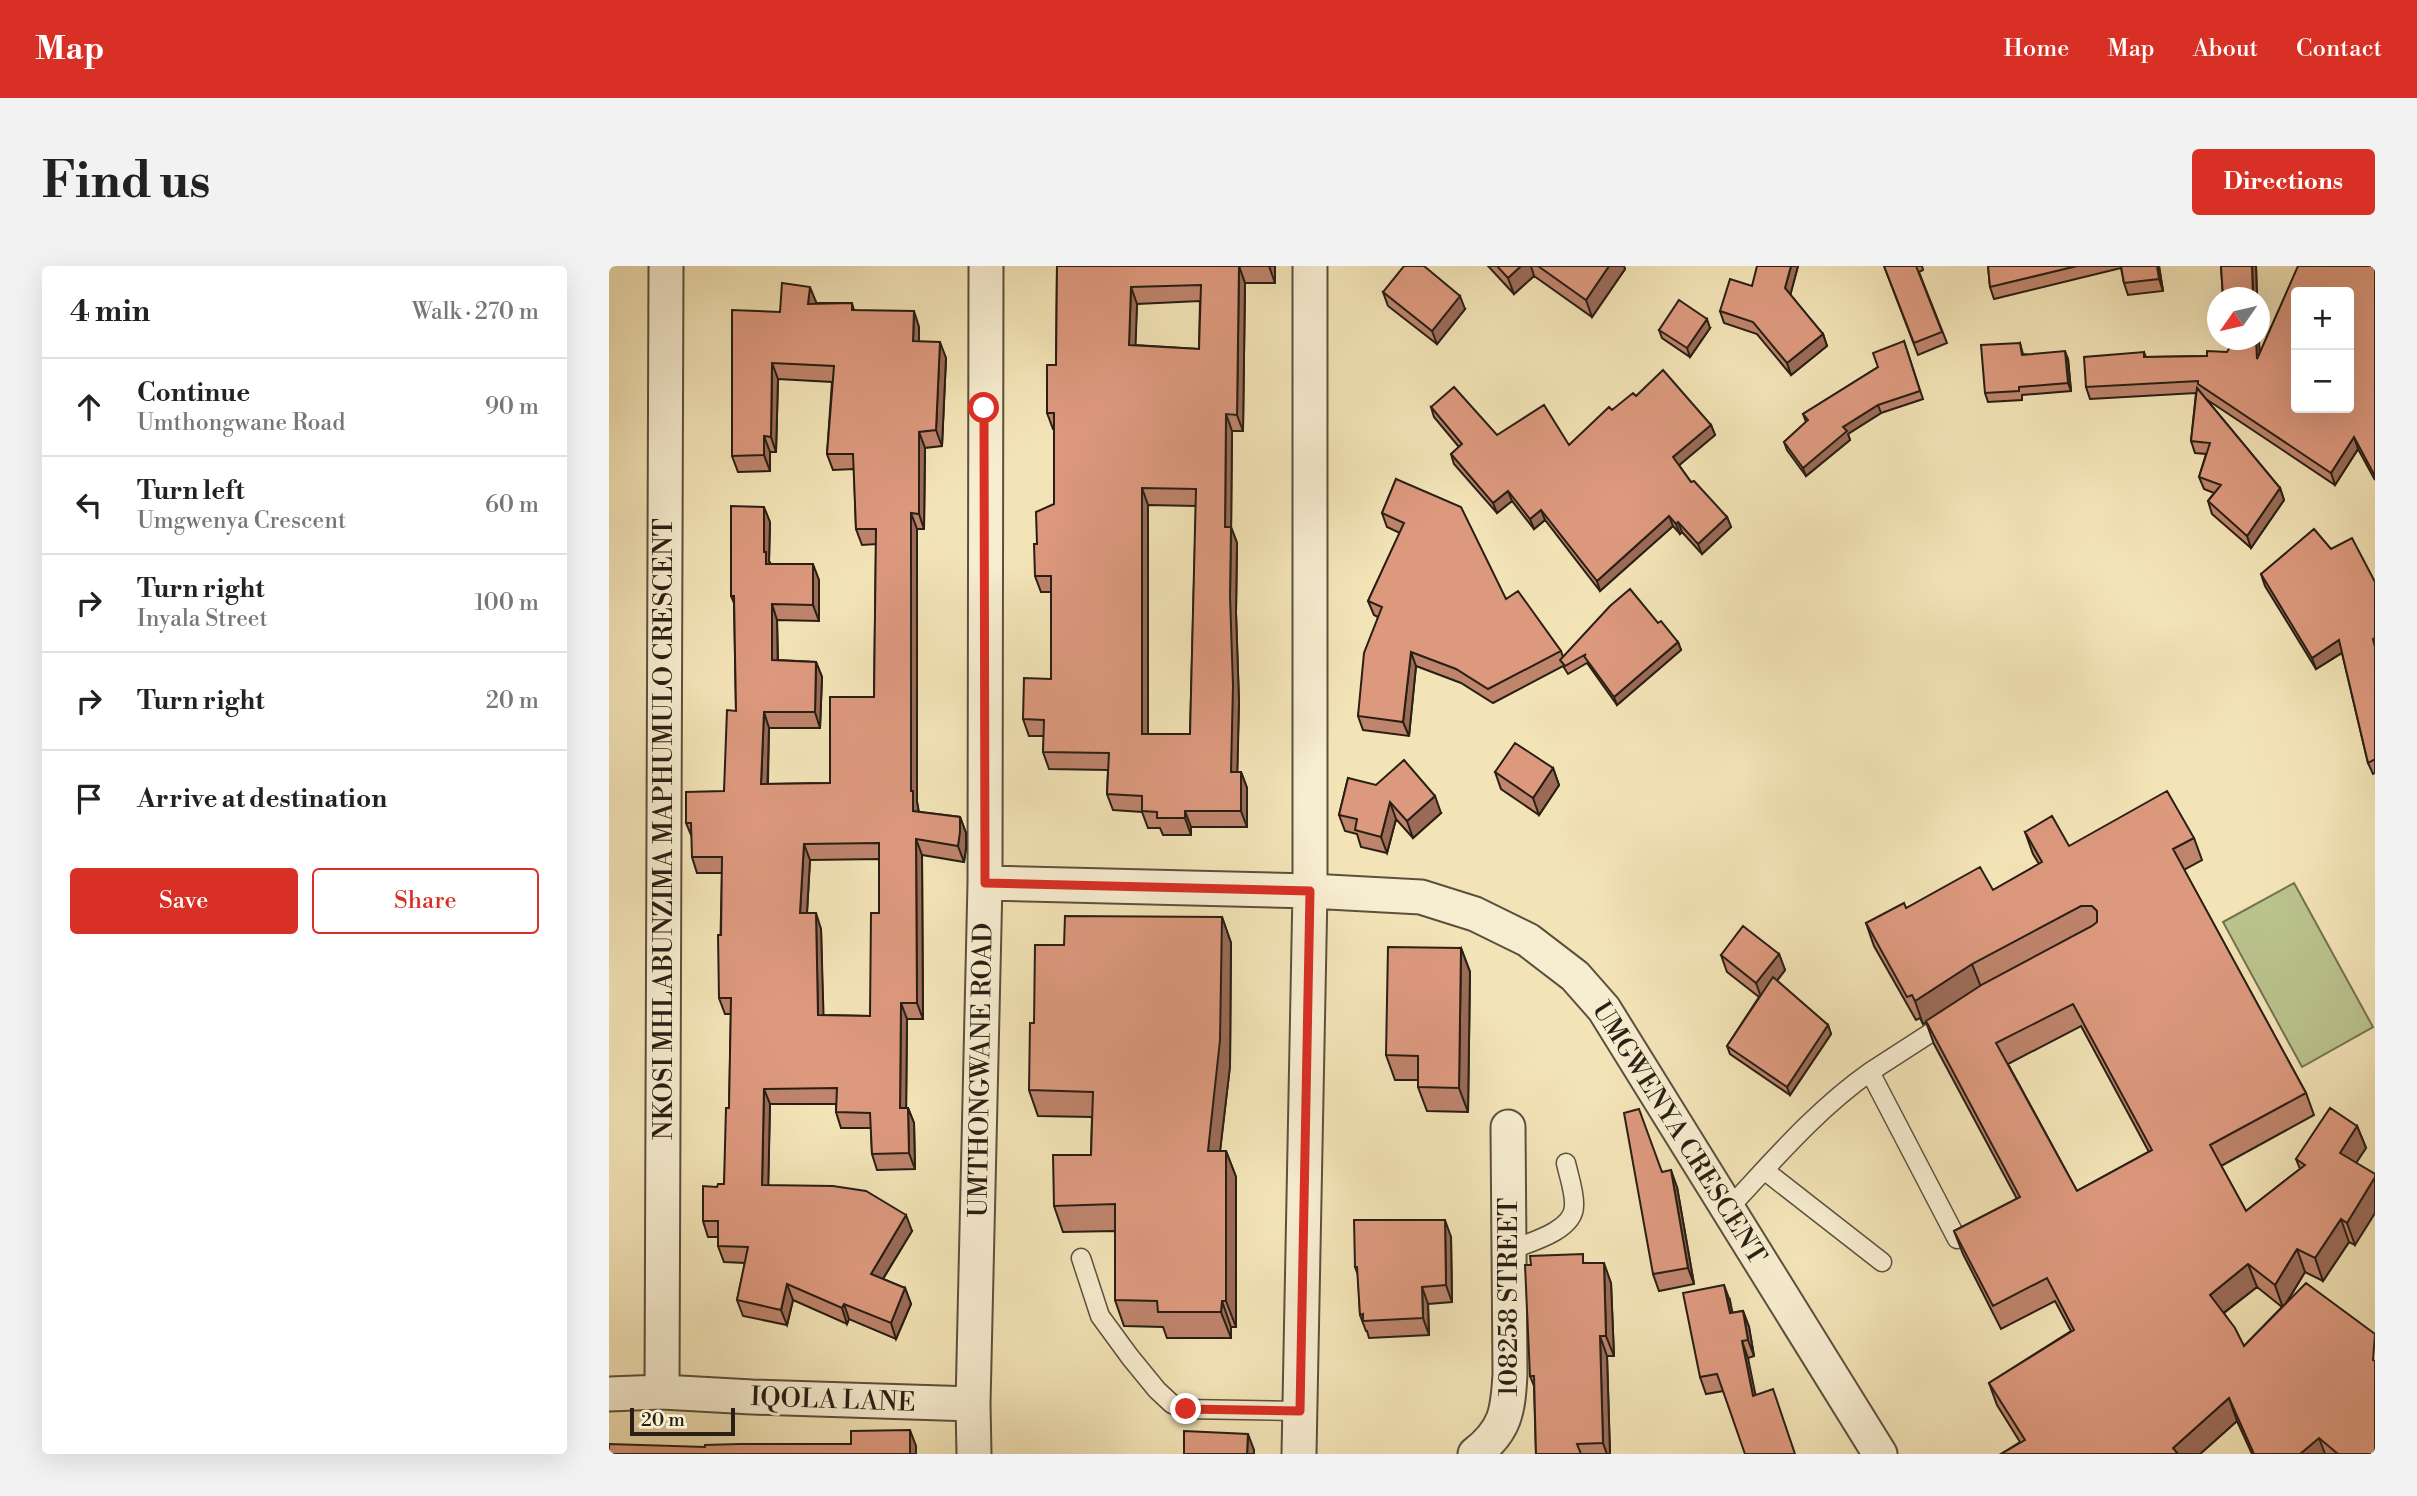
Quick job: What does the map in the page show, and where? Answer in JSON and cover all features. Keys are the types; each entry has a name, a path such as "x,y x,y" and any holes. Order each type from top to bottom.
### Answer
{"street":[{"name":"NKOSI MHLABUNZIMA MAPHUMULO CRESCENT","path":"661,1392 666,266"},
{"name":"UMTHONGWANE ROAD","path":"974,1454 985,883 986,266"},
{"path":"1299,1454 1310,891 1310,266"},
{"name":"UMGWENYA CRESCENT","path":"985,883 1310,891 1421,897 1475,914 1528,940 1575,976 1604,1009 1880,1454"},
{"name":"108258 STREET","path":"1475,1454 1500,1430 1508,1409 1508,1127"},
{"name":"IQOLA LANE","path":"609,1394 661,1392 973,1404"}],"lane":[{"path":"1728,1209 1843,1091 1962,1012"},
{"path":"1870,1072 1957,1239"},
{"path":"1510,1250 1551,1234 1569,1221 1574,1206 1566,1163"},
{"path":"1764,1170 1882,1262"},
{"path":"1081,1258 1100,1316 1130,1357 1172,1404 1186,1409 1300,1411"}],"green space":[{"path":"2294,883 2373,1027 2302,1067 2223,922"}],"building":[{"path":"1057,266 1239,266 1237,415 1226,414 1225,527 1231,527 1231,772 1241,772 1241,811 1185,811 1185,818 1157,818 1157,812 1142,811 1142,796 1107,794 1109,753 1043,752 1044,720 1023,719 1024,678 1051,679 1051,576 1035,576 1034,544 1037,544 1036,512 1054,504 1054,413 1047,413 1047,365 1056,365","holes":["1201,285 1199,349 1129,345 1131,287","1142,488 1196,489 1190,734 1142,734"]},
{"path":"1404,266 1424,266 1460,296 1432,331 1383,292"},
{"path":"1497,266 1521,266 1508,278"},
{"path":"1538,266 1609,266 1586,300"},
{"path":"1757,266 1791,266 1785,288 1823,334 1787,363 1753,322 1720,311 1730,279 1752,286"},
{"path":"1884,266 1916,266 1942,332 1914,343"},
{"path":"1988,266 2077,266 1990,287"},
{"path":"2121,266 2157,266 2159,279 2124,283"},
{"path":"2221,266 2252,266 2253,287 2222,287"},
{"path":"2298,266 2375,266 2375,476 2354,437 2331,473 2198,384 2198,381 2086,387 2084,357 2144,352 2144,357 2207,356 2207,351 2257,350 2257,359 2261,350 2270,350 2270,330"},
{"path":"782,283 810,287 808,304 852,303 852,310 914,311 913,341 940,342 936,430 919,432 919,514 911,513 911,791 913,811 960,817 960,832 958,846 916,839 917,1003 901,1003 900,1108 908,1108 909,1153 872,1154 870,1113 836,1112 837,1088 764,1089 762,1185 833,1186 866,1191 906,1215 871,1274 905,1288 891,1323 844,1304 842,1308 787,1284 781,1310 737,1300 748,1247 718,1246 718,1221 703,1221 703,1186 717,1187 718,1184 724,1184 726,1108 729,1108 731,998 719,998 718,935 721,935 722,857 692,857 691,823 686,823 686,792 724,791 727,710 736,711 734,596 731,596 731,506 764,507 766,564 813,564 813,605 772,604 772,660 816,662 815,712 764,712 761,784 830,783 830,697 874,697 876,529 856,529 853,454 827,454 834,366 772,363 771,437 764,436 764,455 732,456 732,310 780,312","holes":["879,843 879,913 871,913 870,1016 818,1015 816,913 800,913 804,844"]},
{"path":"1679,300 1707,319 1687,348 1659,330"},
{"path":"1904,341 1920,391 1878,405 1843,427 1847,431 1803,468 1784,442 1808,420 1803,414 1878,367 1873,353"},
{"path":"2020,343 2022,355 2065,351 2068,383 1985,393 1981,345"},
{"path":"1663,370 1711,425 1673,457 1691,482 1694,481 1727,517 1698,544 1669,516 1597,581 1541,510 1530,519 1508,491 1493,503 1451,454 1462,444 1431,407 1454,387 1497,435 1544,405 1569,445 1609,407 1612,410 1633,393 1636,396"},
{"path":"2197,388 2280,488 2247,536 2208,501 2221,485 2199,477 2210,443 2191,441"},
{"path":"1396,479 1461,507 1506,599 1518,591 1561,651 1488,689 1456,669 1411,652 1403,722 1358,716 1364,653 1382,607 1368,601 1404,523 1382,513"},
{"path":"2314,529 2331,549 2352,538 2375,582 2375,759 2368,763 2339,640 2312,658 2261,574"},
{"path":"1630,589 1678,642 1614,697 1584,656 1586,654 1565,666 1560,660 1610,606"},
{"path":"1515,743 1553,768 1533,798 1495,772"},
{"path":"1404,760 1435,796 1407,821 1390,802 1381,837 1355,830 1357,819 1339,815 1348,778 1376,785"},
{"path":"2167,791 2194,838 2173,849 2306,1093 2210,1145 2246,1211 2305,1165 2296,1159 2330,1108 2357,1126 2340,1153 2375,1174 2375,1177 2347,1223 2341,1219 2315,1258 2297,1249 2275,1285 2248,1264 2210,1295 2235,1328 2244,1346 2306,1283 2375,1334 2375,1454 2338,1454 2319,1438 2300,1454 2254,1454 2229,1398 2173,1448 2178,1454 2001,1454 2025,1440 1989,1383 2074,1330 2047,1278 1993,1306 1954,1231 2020,1197 1926,1021 1983,984 2092,926 2097,922 2097,911 2092,906 2081,906 1972,964 1915,1001 1912,995 1907,997 1866,923 1904,903 1906,908 1980,867 1993,890 2042,862 2025,832 2052,816 2069,846","holes":["2073,1004 2152,1150 2077,1191 1996,1043"]},
{"path":"1065,916 1222,917 1220,1040 1208,1151 1226,1151 1226,1301 1222,1301 1221,1312 1158,1312 1157,1301 1115,1300 1115,1204 1054,1206 1053,1155 1091,1155 1093,1092 1029,1090 1030,1023 1034,1023 1035,945 1064,945"},
{"path":"1743,926 1779,954 1756,983 1721,955"},
{"path":"1388,947 1461,948 1459,1088 1418,1087 1418,1056 1386,1055"},
{"path":"1773,977 1828,1025 1787,1087 1727,1046"},
{"path":"1639,1109 1662,1172 1671,1170 1688,1268 1653,1274 1624,1113"},
{"path":"1354,1220 1445,1220 1446,1285 1422,1287 1423,1318 1363,1321 1355,1267"},
{"path":"1583,1254 1583,1263 1604,1263 1606,1336 1600,1336 1603,1443 1577,1444 1581,1454 1536,1454 1534,1376 1530,1376 1525,1265 1531,1265 1530,1256"},
{"path":"1724,1285 1730,1313 1743,1311 1748,1340 1742,1341 1753,1396 1773,1389 1795,1454 1745,1454 1717,1374 1700,1377 1683,1293"},
{"path":"910,1430 910,1454 609,1454 609,1444 705,1447 740,1444 851,1444 851,1431"},
{"path":"1184,1431 1248,1434 1247,1454 1184,1454"}],"route":[{"path":"984,408 985,883 1310,891 1300,1411 1186,1409"}]}
